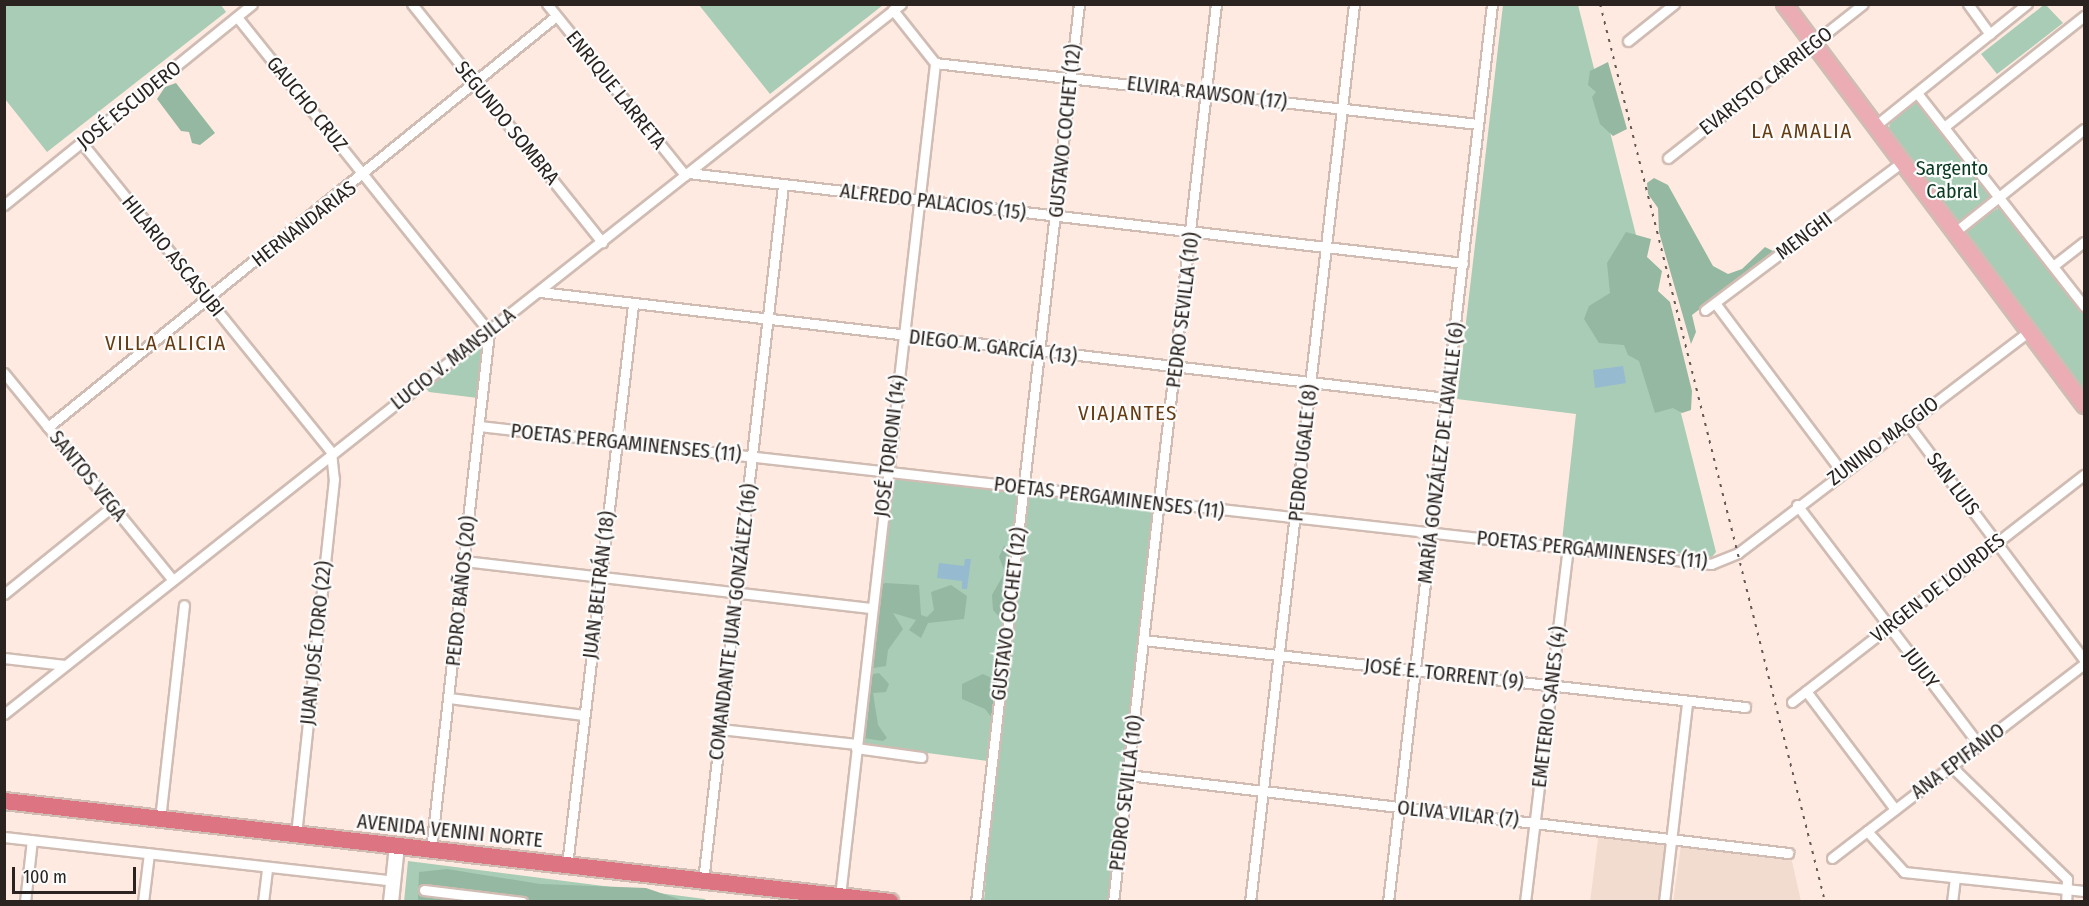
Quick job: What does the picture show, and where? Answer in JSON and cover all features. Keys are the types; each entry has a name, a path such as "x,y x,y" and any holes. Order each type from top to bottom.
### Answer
{"highway":[{"name":"AVENIDA VENINI NORTE","path":"4,801 890,902"}],"main road":[{"path":"1784,4 2085,405"},
{"path":"391,902 397,846"}],"street":[{"name":"JOSÉ ESCUDERO","path":"4,204 252,4"},
{"name":"SEGUNDO SOMBRA","path":"412,4 602,242"},
{"name":"ENRIQUE LARRETA","path":"547,4 686,174"},
{"name":"GUSTAVO COCHET (12)","path":"976,902 1079,4"},
{"name":"PEDRO SEVILLA (10)","path":"1113,902 1192,232 1216,4"},
{"name":"PEDRO UGALE (8)","path":"1250,902 1354,4"},
{"name":"MARÍA GONZÁLEZ DE LAVALLE (6)","path":"1388,902 1492,4"},
{"path":"1628,41 1674,4"},
{"name":"EVARISTO CARRIEGO","path":"1668,158 1863,4"},
{"path":"1968,4 1990,34"},
{"path":"1875,126 2027,4"},
{"path":"897,8 935,63"},
{"name":"LUCIO V. MANSILLA","path":"4,714 171,578 540,292 897,8"},
{"name":"HERNANDARIAS","path":"48,427 365,175 476,85 556,16"},
{"path":"1944,127 2085,16"},
{"name":"GAUCHO CRUZ","path":"237,17 489,332"},
{"name":"ELVIRA RAWSON (17)","path":"935,63 1478,124"},
{"name":"JOSÉ TORIONI (14)","path":"840,896 935,63"},
{"path":"1917,93 2085,306"},
{"path":"1955,232 2085,129"},
{"name":"HILARIO ASCASUBI","path":"82,143 331,452"},
{"name":"MENGHI","path":"1705,310 1902,162"},
{"name":"ALFREDO PALACIOS (15)","path":"686,174 1463,263"},
{"name":"COMANDANTE JUAN GONZÁLEZ (16)","path":"703,880 783,185"},
{"path":"2054,266 2085,242"},
{"name":"DIEGO M. GARCÍA (13)","path":"540,292 1176,369 1447,398"},
{"path":"1714,303 1842,472"},
{"name":"JUAN BELTRÁN (18)","path":"567,865 599,577 633,305"},
{"name":"ZUNINO MAGGIO","path":"1738,553 2029,331"},
{"name":"PEDRO BAÑOS (20)","path":"431,850 489,332"},
{"name":"SANTOS VEGA","path":"4,373 171,578"},
{"name":"SAN LUIS","path":"1907,423 2085,662"},
{"name":"POETAS PERGAMINENSES (11)","path":"479,426 1296,520 1706,564 1738,553"},
{"name":"JUAN JOSÉ TORO (22)","path":"296,835 334,479 331,452"},
{"name":"VIRGEN DE LOURDES","path":"1792,702 2085,475"},
{"path":"4,594 113,506"},
{"name":"JUJUY","path":"1797,506 1979,745"},
{"name":"EMETERIO SANES (4)","path":"1525,902 1568,549"},
{"path":"464,561 872,608"},
{"path":"160,819 184,605"},
{"name":"JOSÉ E. TORRENT (9)","path":"1143,640 1745,707"},
{"path":"4,658 65,665"},
{"name":"ANA EPIFANIO","path":"1832,858 2085,662"},
{"path":"1806,691 1895,809"},
{"path":"449,698 584,715"},
{"path":"1664,902 1687,702"},
{"path":"720,729 856,746 921,757"},
{"path":"1951,766 2067,879 2066,902"},
{"name":"OLIVA VILAR (7)","path":"1128,775 1788,853"},
{"path":"1867,831 1900,871 2085,891"},
{"path":"4,837 394,881"},
{"path":"25,902 32,840"},
{"path":"143,902 149,853"},
{"path":"262,902 267,867"},
{"path":"1952,902 1955,878"},
{"path":"424,890 522,902"}],"shaded area":[{"path":"1599,831 1669,840 1662,901 1590,902"},
{"path":"1681,845 1791,857 1801,901 1673,902"}],"green space":[{"path":"2045,4 2063,23 1997,74 1981,54"},
{"path":"5,5 221,5 226,12 47,152 5,99"},
{"path":"699,5 883,5 770,94"},
{"path":"1503,5 1578,5 1716,552 1712,557 1562,541 1576,414 1457,399"},
{"path":"1608,62 1627,129 1613,136 1600,124 1592,97 1596,92 1588,85 1590,71"},
{"path":"176,83 215,133 200,145 192,143 189,132 181,131 157,99 165,87"},
{"name":"Sargento Cabral","path":"1911,103 1920,103 1990,194 1989,200 1959,223 1889,130 1890,120"},
{"path":"1654,178 1668,185 1713,266 1728,274 1742,269 1765,247 1775,252 1692,315 1696,332 1691,344 1659,232 1658,208 1648,194 1647,183"},
{"name":"Sargento Cabral","path":"2000,207 2084,313 2084,392 1967,235 1970,225"},
{"path":"1626,232 1651,239 1647,257 1662,271 1658,291 1670,302 1692,391 1691,410 1682,413 1673,408 1655,413 1639,361 1628,355 1624,345 1599,343 1584,319 1589,306 1610,293 1607,263"},
{"path":"478,343 483,348 478,398 429,392 424,386"},
{"path":"893,478 1153,509 1110,901 984,901 995,762 860,744"},
{"path":"1004,546 1014,549 1005,623 993,610 992,595 1005,572 999,557"},
{"path":"885,583 919,585 921,615 927,617 934,610 931,592 951,585 967,596 964,619 928,623 921,638 909,630 916,620 893,613 903,629 888,650 886,666 868,669 880,586"},
{"path":"879,673 889,684 886,692 873,693 878,725 887,738 883,741 863,738 868,675"},
{"path":"983,674 998,681 993,719 985,709 962,699 962,684"},
{"path":"408,861 705,899 706,901 404,902"},
{"path":"447,869 540,884 646,888 684,901 418,902 419,872"}],"water":[{"path":"1623,366 1626,383 1595,388 1593,370"},
{"path":"965,559 971,559 967,589 962,589 962,581 937,578 939,563 964,566"}],"railway":[{"path":"1600,4 1825,902"}],"district":[{"name":"LA AMALIA","path":"1802,131"},
{"name":"VILLA ALICIA","path":"166,343"},
{"name":"VIAJANTES","path":"1128,413"}]}
